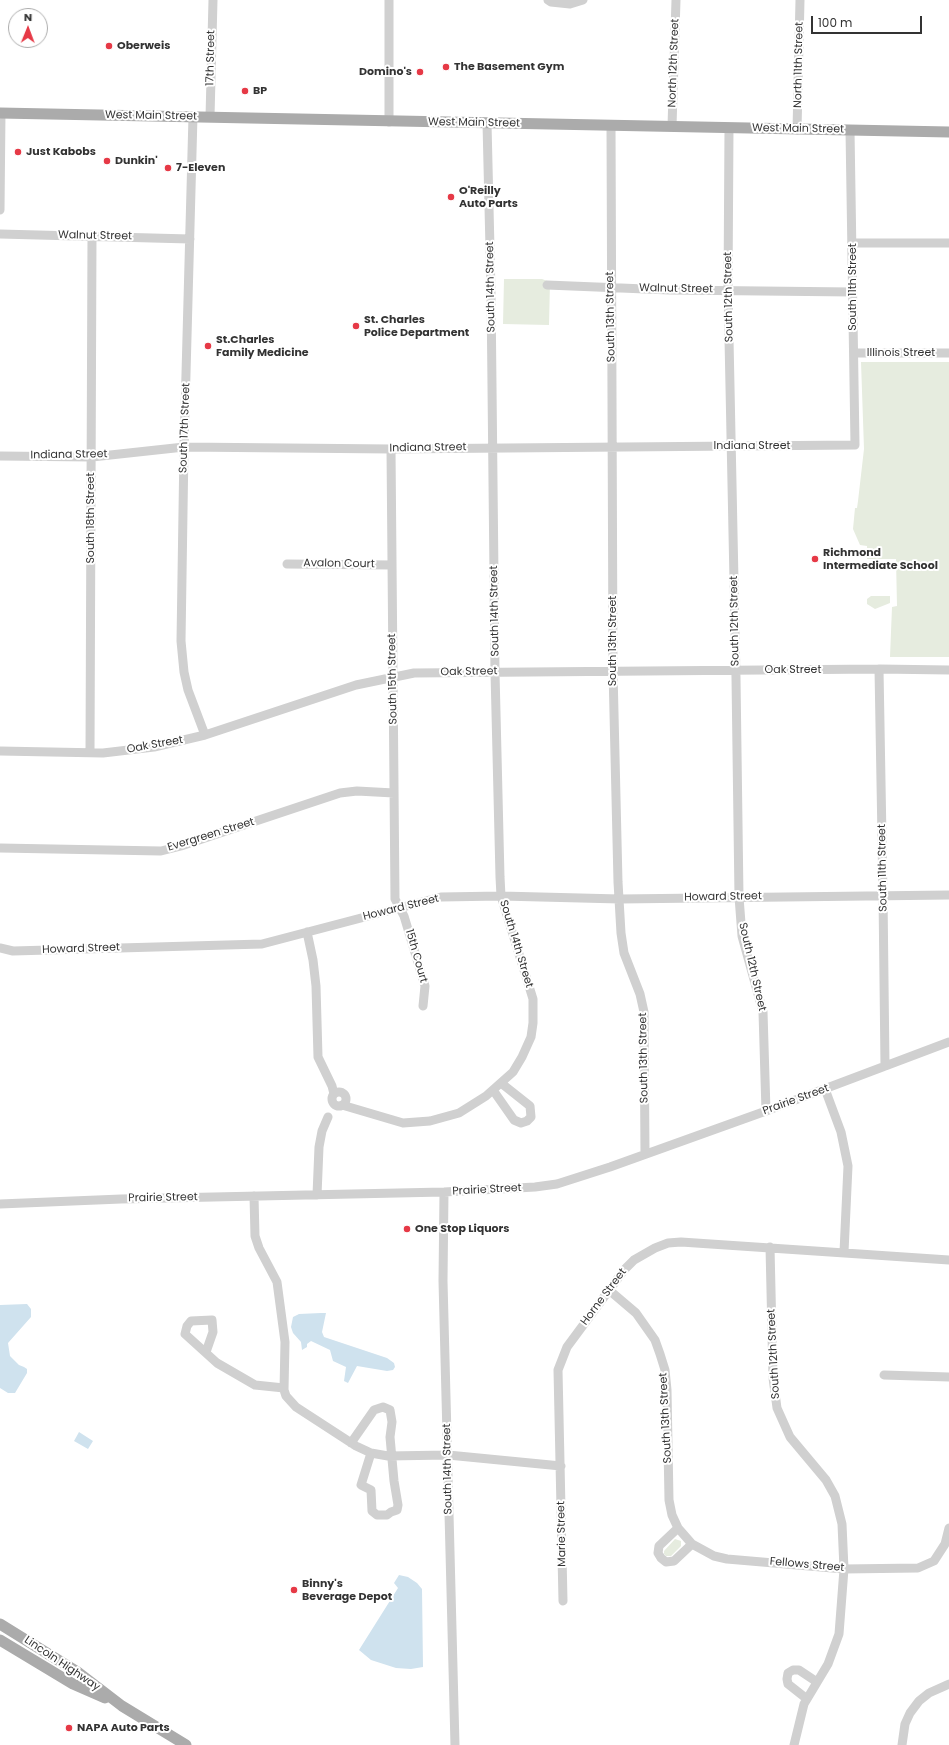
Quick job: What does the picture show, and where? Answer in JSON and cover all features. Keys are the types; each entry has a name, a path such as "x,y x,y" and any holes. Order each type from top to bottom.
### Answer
{"main road":[{"name":"West Main Street","path":"1,113 193,116 389,122 949,132"},
{"name":"Lincoln Highway","path":"0,1624 79,1673 122,1706 186,1745"},
{"name":"Lincoln Highway","path":"0,1640 73,1684 122,1706"}],"street":[{"name":"17th Street","path":"210,117 213,0"},
{"path":"389,0 389,122"},
{"path":"548,0 552,2 570,4 583,0"},
{"name":"North 12th Street","path":"672,126 676,0"},
{"name":"North 11th Street","path":"798,130 800,0"},
{"path":"0,210 1,113"},
{"name":"South 17th Street","path":"193,116 184,447 181,641 184,672 188,690 205,735"},
{"name":"South 14th Street","path":"339,1099 360,1110 403,1123 430,1122 459,1113 486,1096 513,1072 522,1057 530,1036 534,1013 530,986 501,896 495,672 492,291 487,123"},
{"name":"South 13th Street","path":"611,125 613,671 621,933 624,953 640,994 644,1012 645,1154"},
{"name":"South 12th Street","path":"729,128 728,290 739,897 742,936 763,1012 766,1111"},
{"name":"South 11th Street","path":"850,130 853,243 855,444"},
{"name":"Walnut Street","path":"0,234 190,238"},
{"name":"South 18th Street","path":"90,752 92,235"},
{"path":"853,243 949,243"},
{"name":"Walnut Street","path":"547,285 611,288 853,292"},
{"name":"Illinois Street","path":"854,353 949,353"},
{"name":"Indiana Street","path":"0,456 92,457 184,447 392,449 855,444"},
{"name":"South 15th Street","path":"392,449 394,899 399,908"},
{"name":"Avalon Court","path":"287,564 392,565"},
{"name":"South 11th Street","path":"879,669 885,1066"},
{"name":"Oak Street","path":"0,751 90,752 154,748 205,735 336,691 393,676 429,673 495,672 879,669 949,670"},
{"name":"Evergreen Street","path":"0,848 161,851 181,846 340,793 357,791 394,793"},
{"name":"Howard Street","path":"0,948 13,951 262,944 441,897 501,896 620,899 949,895"},
{"name":"15th Court","path":"399,908 404,916 425,986 423,1006"},
{"path":"307,932 313,960 316,986 316,1047 318,1057 339,1099 328,1117 322,1131 319,1147 317,1195"},
{"name":"Prairie Street","path":"0,1204 121,1199 444,1192 535,1187 557,1184 766,1111 949,1042"},
{"path":"493,1090 514,1120 520,1123 528,1121 530,1117 530,1106 501,1083"},
{"path":"825,1089 843,1137 848,1166 844,1252"},
{"name":"South 14th Street","path":"444,1192 443,1280 455,1745"},
{"path":"254,1196 255,1236 259,1248 277,1282 285,1342 284,1388 286,1396 296,1407 351,1443 371,1453 392,1456 448,1455 561,1466"},
{"name":"Horne Street","path":"561,1466 558,1370 560,1361 567,1347 624,1270 645,1252 668,1243 681,1242 949,1260"},
{"name":"South 12th Street","path":"770,1247 773,1378 777,1408 790,1437 826,1480 835,1496 842,1524 844,1569 839,1634 828,1664 804,1704 794,1745"},
{"name":"South 13th Street","path":"609,1290 636,1313 654,1340 660,1354 665,1370 667,1390 669,1500 672,1515 678,1528 689,1541"},
{"path":"206,1352 217,1363 255,1385 284,1388"},
{"path":"884,1374 949,1377"},
{"path":"351,1443 374,1410 382,1407 390,1410 392,1422 390,1437 398,1505 397,1510 387,1515 377,1514 372,1511 371,1490 361,1485 371,1453"},
{"name":"Marie Street","path":"561,1466 563,1601"},
{"path":"678,1528 659,1546 658,1552 661,1558 666,1562 674,1561 689,1541"},
{"name":"Fellows Street","path":"689,1541 714,1556 727,1559 844,1569 918,1568 934,1561 945,1544 949,1528"},
{"path":"807,1698 788,1684 788,1673 793,1670 798,1670 817,1682"},
{"path":"902,1745 905,1724 918,1701 929,1693 949,1684"}],"shaded area":[{"path":"504,279 542,279 550,282 549,325 503,324"},
{"path":"861,362 949,362 949,657 890,657 892,607 897,606 896,559 867,559 867,546 860,545 853,529 864,449"},
{"path":"871,596 890,596 890,603 875,609 867,604 867,599"},
{"path":"675,1539 681,1541 681,1546 671,1556 666,1556 664,1551"}],"water":[{"path":"27,1304 31,1309 31,1317 8,1343 10,1356 19,1365 27,1369 27,1373 15,1393 8,1393 0,1388 0,1305"},
{"path":"326,1313 322,1332 324,1337 387,1358 394,1363 395,1367 393,1370 387,1371 357,1366 348,1383 344,1381 346,1367 333,1361 330,1350 311,1341 307,1344 307,1347 302,1350 301,1342 293,1333 291,1327 293,1317 299,1314"},
{"path":"79,1432 93,1441 88,1449 74,1441"},
{"path":"399,1575 408,1577 417,1583 422,1589 423,1667 411,1669 396,1668 371,1660 359,1650 398,1588 394,1583"}],"place":[{"name":"Oberweis","path":"109,46"},
{"name":"The Basement Gym","path":"446,67"},
{"name":"Domino's","path":"420,72"},
{"name":"BP","path":"245,91"},
{"name":"Just Kabobs","path":"18,152"},
{"name":"Dunkin'","path":"107,161"},
{"name":"7-Eleven","path":"168,168"},
{"name":"O'Reilly Auto Parts","path":"451,197"},
{"name":"St. Charles Police Department","path":"356,326"},
{"name":"St.Charles Family Medicine","path":"208,346"},
{"name":"Richmond Intermediate School","path":"815,559"},
{"name":"One Stop Liquors","path":"407,1229"},
{"name":"Binny's Beverage Depot","path":"294,1590"},
{"name":"NAPA Auto Parts","path":"69,1728"}]}
